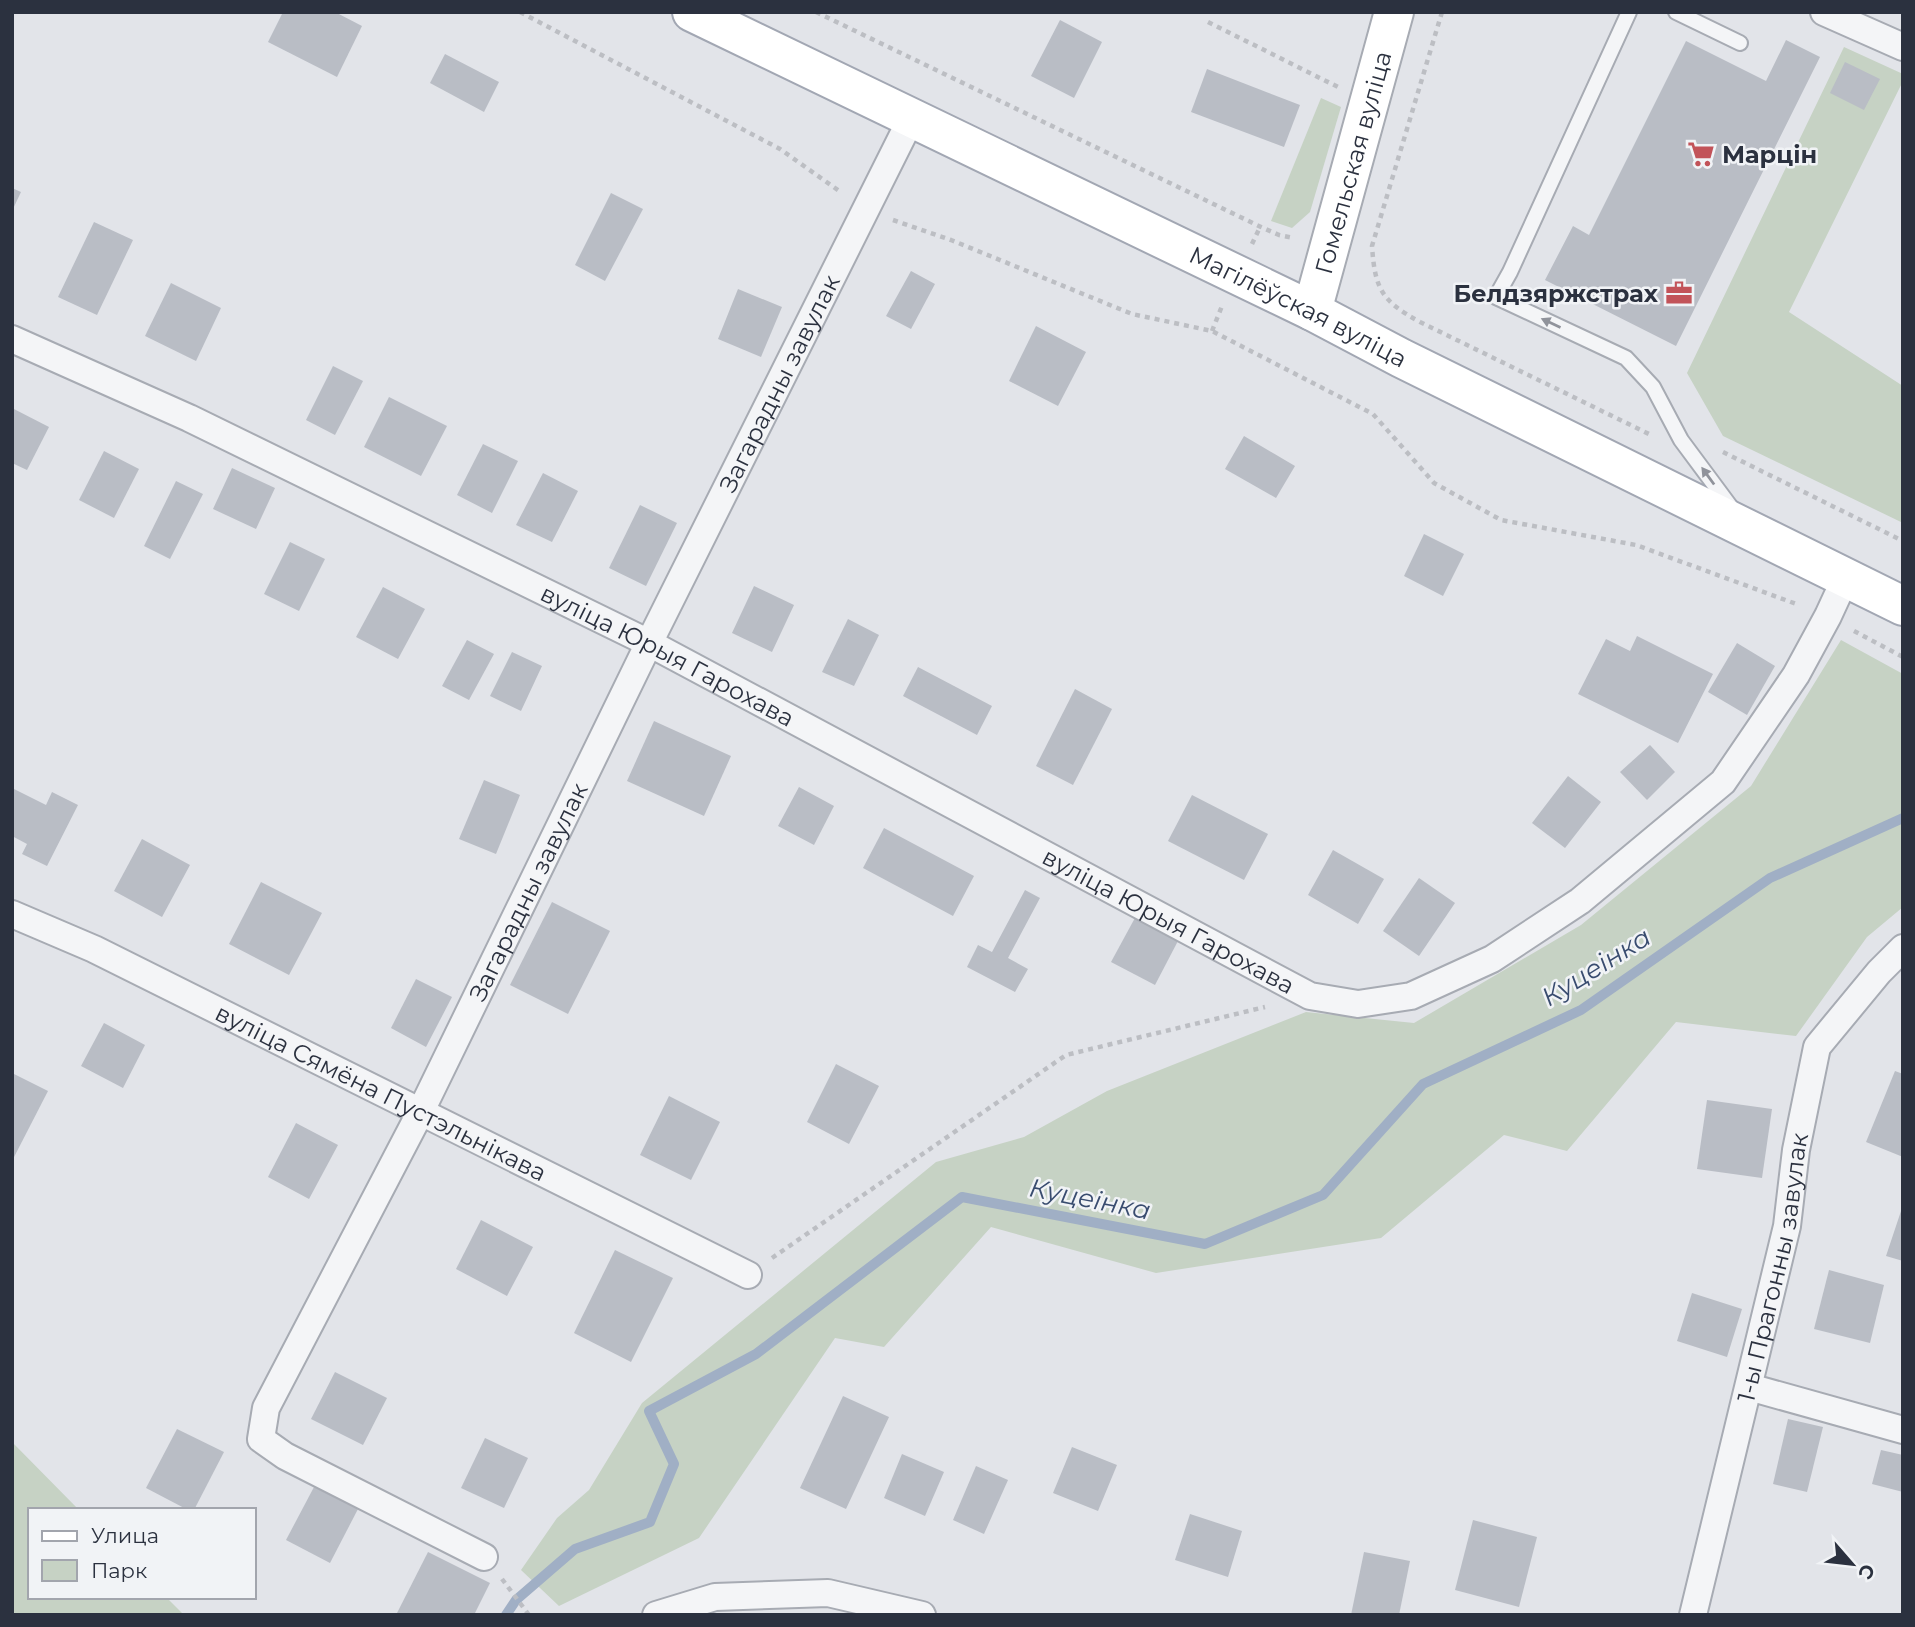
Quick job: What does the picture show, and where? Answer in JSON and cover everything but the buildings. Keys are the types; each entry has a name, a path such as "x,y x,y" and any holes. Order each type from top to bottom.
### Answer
{"main road":[{"name":"Магілёўская вуліца","path":"692,12 1312,311 1413,365 1903,606"},
{"name":"Гомельская вуліца","path":"1312,311 1394,12"}],"street":[{"path":"1824,12 1903,47"},
{"name":"Загарадны завулак","path":"484,1557 285,1456 261,1439 266,1408 420,1113 649,643 911,119"},
{"name":"вуліца Юрыя Гарохава","path":"12,339 189,418 649,643 1310,996 1358,1004 1411,996 1492,959 1580,901 1723,782 1796,676 1846,577"},
{"name":"вуліца Сямёна Пустэльнікава","path":"12,914 94,949 748,1275"},
{"name":"1-ы Прагонны завулак","path":"1693,1615 1787,1226 1796,1150 1817,1047 1879,972 1903,948"},
{"path":"1749,1387 1903,1430"},
{"path":"656,1615 715,1597 828,1593 922,1615"}],"lane":[{"path":"1629,12 1510,272 1496,297 1626,358 1653,387 1681,440 1748,531"},
{"path":"1676,12 1740,43"}],"path":[{"path":"520,12 780,149 866,210 951,240 1132,314 1212,331 1373,414 1434,483 1502,520 1636,545 1828,617 1903,657"},
{"path":"816,12 1261,227 1279,235 1294,238 1301,236"},
{"path":"1208,22 1348,91"},
{"path":"748,1275 1066,1055 1310,996"},
{"path":"509,1588 528,1614"}],"green space":[{"path":"1844,47 1903,74 1903,81 1789,312 1903,386 1903,523 1723,436 1687,373"},
{"path":"1321,98 1341,107 1310,212 1292,228 1271,221"},
{"path":"1841,640 1903,674 1903,907 1867,937 1796,1036 1676,1022 1567,1151 1504,1135 1381,1238 1156,1273 991,1227 884,1347 835,1338 699,1538 559,1606 521,1570 557,1518 589,1490 642,1403 936,1162 1024,1137 1107,1091 1306,1012 1414,1023 1581,925 1751,786"},
{"path":"12,1442 77,1508 28,1508 28,1599 168,1599 184,1615 12,1615"}],"waterway":[{"name":"Куцеінка","path":"506,1615 516,1600 575,1549 650,1522 674,1464 649,1411 756,1354 962,1197 1205,1244 1323,1195 1423,1084 1581,1010 1770,878 1903,818"}],"place":[{"name":"Марцін","path":"1701,154"},
{"name":"Белдзяржстрах","path":"1679,293"}]}
